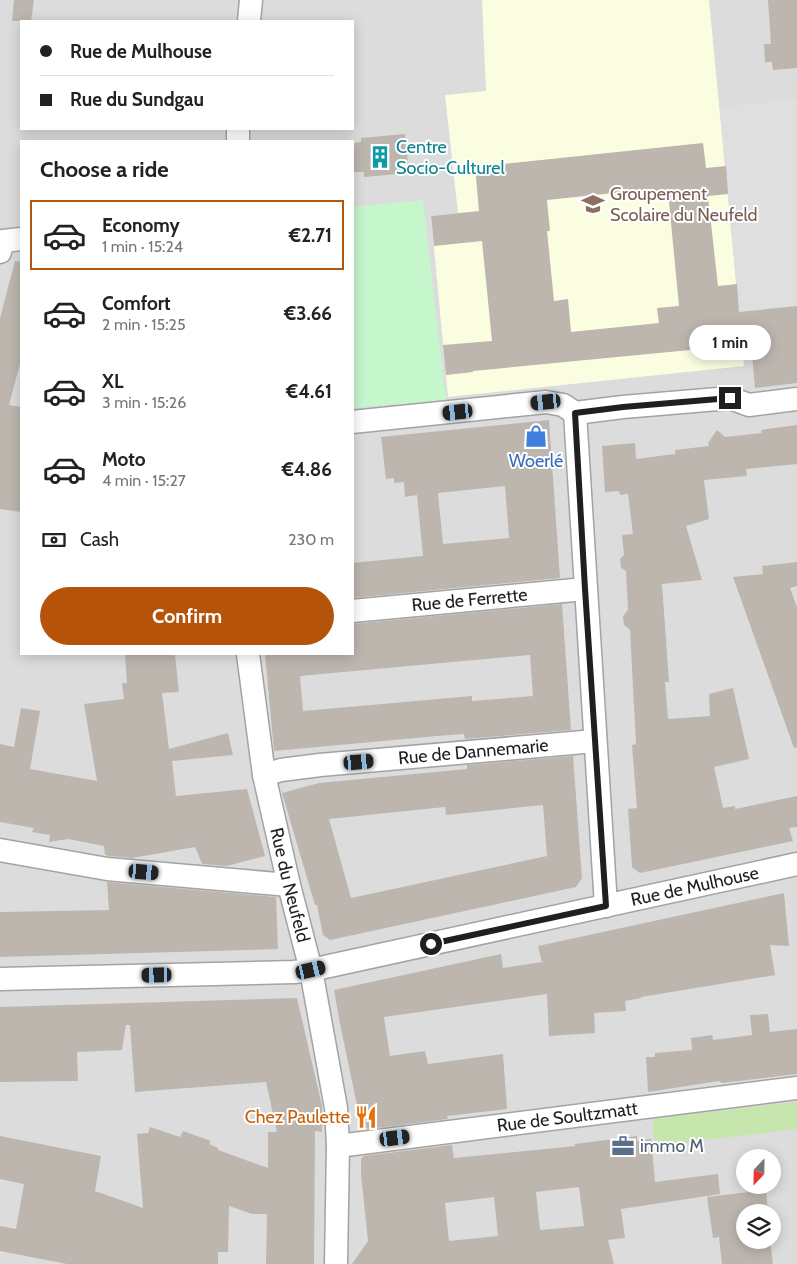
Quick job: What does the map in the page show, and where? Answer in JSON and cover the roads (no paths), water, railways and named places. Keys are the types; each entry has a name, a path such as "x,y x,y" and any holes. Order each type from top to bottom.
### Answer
{"street":[{"path":"249,20 251,0"},
{"path":"0,252 3,241 20,239"},
{"path":"354,422 546,402 563,405 575,413 730,398 749,405 797,399"},
{"path":"575,413 606,906"},
{"name":"Rue de Ferrette","path":"354,611 585,589"},
{"name":"Rue du Neufeld","path":"248,655 264,774 311,970 336,1108 338,1146 336,1264"},
{"name":"Rue de Dannemarie","path":"264,774 320,765 595,741"},
{"path":"0,850 107,869 289,884"},
{"name":"Rue de Mulhouse","path":"0,979 294,972 311,970 797,864"},
{"name":"Rue de Soultzmatt","path":"338,1146 797,1088"}],"place":[{"name":"Centre Socio-Culturel","path":"380,157"},
{"name":"Groupement Scolaire du Neufeld","path":"593,204"},
{"name":"Woerlé","path":"536,436"},
{"name":"Chez Paulette","path":"366,1117"},
{"name":"immo M","path":"623,1146"}]}
